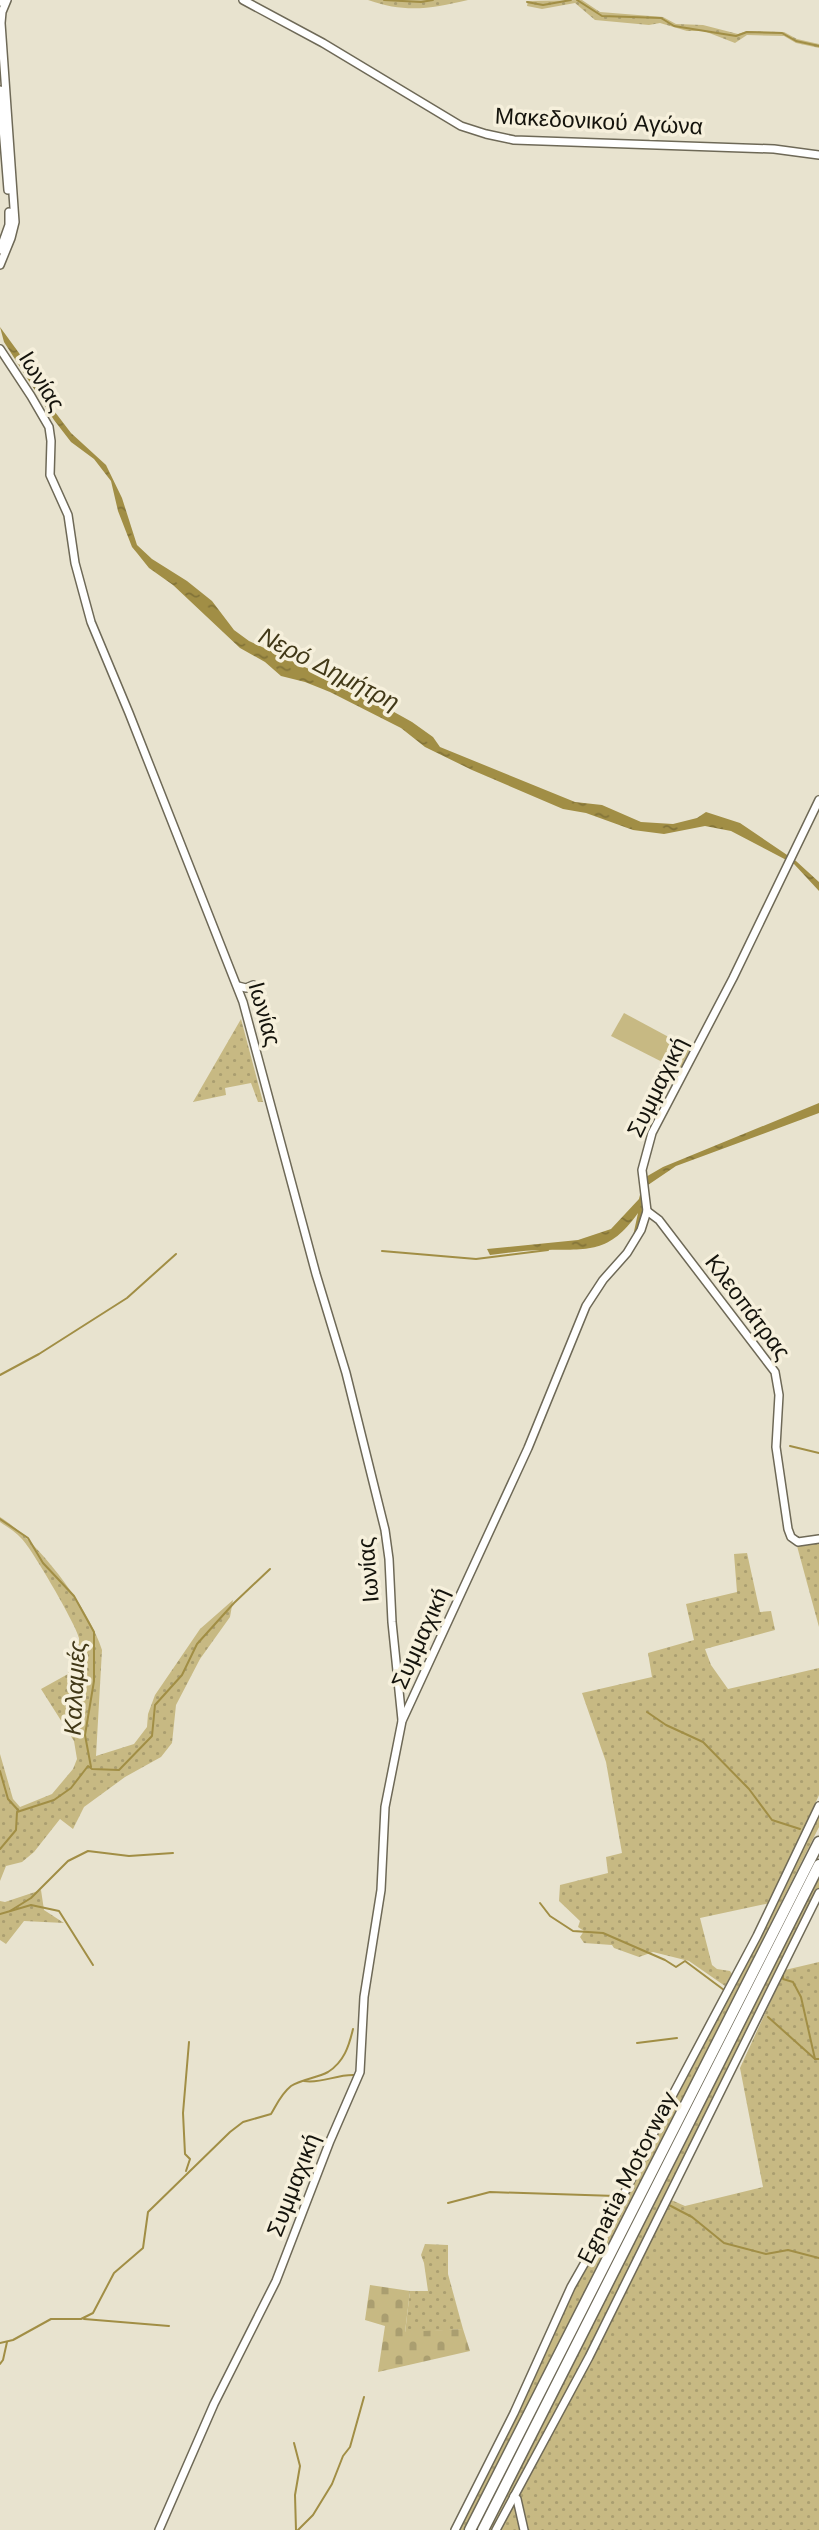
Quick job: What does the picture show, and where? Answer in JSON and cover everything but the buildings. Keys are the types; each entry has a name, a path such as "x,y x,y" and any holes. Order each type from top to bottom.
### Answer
{"highway":[{"name":"Egnatia Motorway","path":"470,2530 819,1842"},
{"name":"Egnatia Motorway","path":"483,2530 819,1865"}],"street":[{"path":"0,265 15,222 1,23 2,10 7,0"},
{"name":"Μακεδονικού Αγώνα","path":"243,0 323,43 450,120 486,134 514,140 785,150 819,155"},
{"path":"0,90 10,217 8,231 0,250"},
{"name":"Ιωνίας","path":"0,349 49,427 50,475 68,515 75,563 91,622 238,986 316,1274 346,1373 385,1530 391,1612 404,1709"},
{"name":"Συμμαχική","path":"159,2530 214,2404 276,2281 330,2141 360,2072 365,1987 381,1890 385,1807 404,1709 528,1448 586,1306 637,1239 647,1210 642,1174 652,1133 743,959 819,800"},
{"path":"238,986 246,988 253,985"},
{"name":"Κλεοπάτρας","path":"647,1210 662,1224 775,1372 779,1395 776,1447 788,1529 791,1537 798,1542 819,1539"},
{"path":"455,2530 509,2423 571,2287 624,2194 670,2100 757,1936 819,1806"},
{"path":"496,2530 608,2320 819,1893"},
{"path":"514,2496 518,2502 524,2530"}],"green space":[{"path":"368,0 468,0 442,6 406,8"},
{"path":"582,0 600,12 663,17 676,24 703,25 738,34 747,31 784,32 797,39 819,44 819,48 796,43 784,36 747,35 735,43 704,31 687,31 660,23 649,25 595,20 575,3 542,9 527,6 528,1"},
{"path":"624,1013 691,1049 680,1071 611,1036"},
{"path":"241,1019 263,1102 258,1102 251,1083 225,1088 226,1095 193,1102"},
{"path":"0,1517 30,1542 60,1576 86,1615 102,1650 96,1756 134,1744 147,1727 148,1714 155,1695 200,1629 233,1600 230,1617 200,1659 176,1705 172,1743 161,1757 125,1777 84,1807 73,1829 60,1819 34,1852 22,1862 6,1866 0,1881 0,1754 13,1799 20,1807 52,1794 73,1769 77,1759 74,1741 41,1689 68,1674 79,1638 63,1604 35,1557 20,1536 0,1522"},
{"path":"819,1543 819,1627 797,1546"},
{"path":"747,1553 760,1612 771,1611 775,1630 705,1649 711,1665 728,1689 819,1668 819,1795 770,1903 700,1918 712,1965 732,1974 725,1986 689,1961 653,1952 639,1957 612,1945 584,1943 580,1937 584,1931 578,1927 580,1921 559,1901 560,1885 608,1873 606,1857 622,1853 606,1762 582,1693 652,1677 648,1653 694,1640 686,1604 737,1592 734,1554"},
{"path":"819,1815 819,1827 466,2530 458,2530 571,2295 622,2207"},
{"path":"819,1876 819,1890 640,2244 592,2346 494,2530 489,2530"},
{"path":"41,1890 44,1910 64,1923 24,1921 6,1944 0,1940 0,1901 5,1902"},
{"path":"819,1962 819,2530 500,2530 601,2341 669,2199 685,2206 763,2187 740,2068 785,1970"},
{"path":"425,2244 448,2245 448,2274 463,2329 405,2333 410,2291 428,2291 421,2255"},
{"path":"370,2285 410,2291 405,2332 463,2329 470,2351 378,2372 385,2326 365,2320"}],"water":[{"path":"0,327 19,353 42,395 71,433 106,465 122,498 137,545 152,559 212,601 234,630 249,641 360,693 412,722 433,737 440,747 575,802 602,805 641,822 673,824 697,818 706,812 740,823 796,861 819,882 819,891 794,864 731,831 705,826 664,834 633,830 586,813 563,809 425,747 401,728 330,692 281,676 265,662 240,648 173,585 149,568 132,547 118,511 111,481 94,459 71,442 54,420 4,342"},
{"path":"819,1103 819,1113 676,1166 648,1185 636,1236 633,1236 638,1213 617,1236 586,1249 530,1250 490,1255 487,1249 578,1240 611,1229 639,1199 644,1178 663,1167"}],"waterway":[{"path":"384,0 433,0"},
{"path":"527,2 543,5 571,0"},
{"path":"577,0 602,16 661,18 674,26 736,36 747,32 782,33 796,41 819,46"},
{"path":"382,1251 476,1259 548,1250"},
{"name":"Καλαμιές","path":"0,1375 39,1354 127,1298 176,1254"},
{"path":"790,1446 819,1453"},
{"name":"Καλαμιές","path":"0,1519 28,1538 43,1563 74,1596 94,1632 94,1681 85,1735 91,1767"},
{"name":"Καλαμιές","path":"0,1849 16,1830 17,1812 54,1800 71,1788 88,1766 92,1769 119,1770 152,1736 155,1705 182,1675 197,1644 270,1569"},
{"path":"647,1712 666,1725 703,1742 749,1789 772,1820 800,1829"},
{"path":"0,1771 8,1799 18,1810"},
{"path":"10,1911 31,1898 68,1861 88,1851 129,1856 173,1853"},
{"path":"540,1903 550,1916 573,1931 603,1933 676,1967 685,1961 724,1990"},
{"path":"0,1914 31,1905 59,1911 93,1965"},
{"path":"783,1971 783,1979 793,1982 801,1997 815,2059"},
{"path":"768,2017 815,2059 819,2059"},
{"path":"0,2343 13,2340 51,2319 81,2319 93,2313 114,2273 143,2248 148,2212 230,2132 243,2122 271,2114 291,2086 334,2068 345,2053 353,2029"},
{"path":"637,2043 677,2038"},
{"path":"186,2171 190,2159 185,2154 183,2113 189,2042"},
{"path":"304,2081 355,2075"},
{"path":"448,2203 490,2192 616,2196"},
{"path":"667,2204 692,2217 724,2243 766,2254 788,2250 819,2258"},
{"path":"84,2319 169,2326"},
{"path":"0,2364 7,2342"},
{"path":"298,2530 313,2515 332,2484 343,2456 350,2447 364,2397"},
{"path":"294,2443 300,2466 295,2495 296,2530"}],"water label":[{"name":"Νερό Δημήτρη","path":"329,669"}]}
